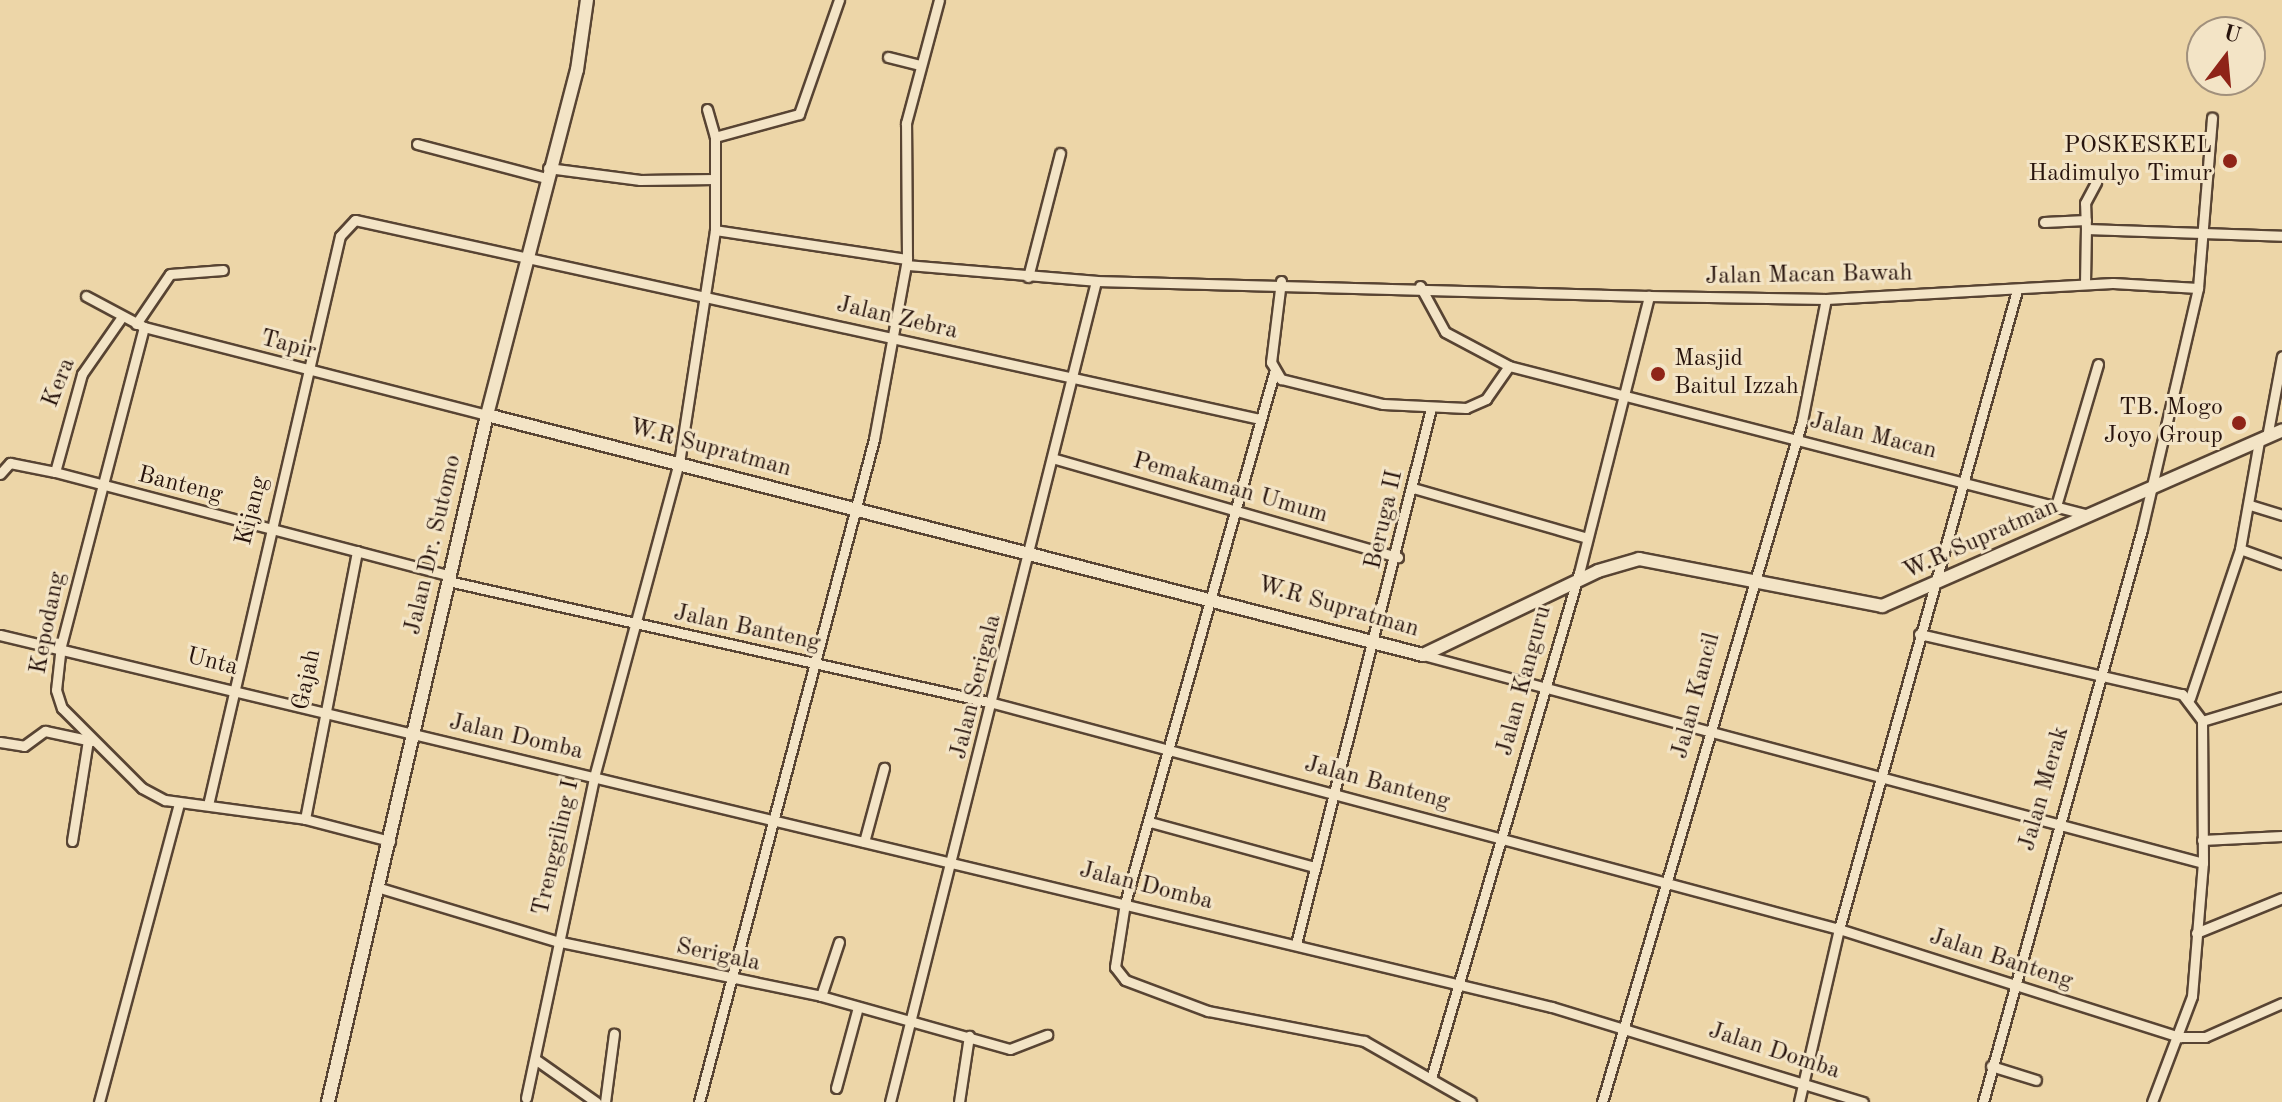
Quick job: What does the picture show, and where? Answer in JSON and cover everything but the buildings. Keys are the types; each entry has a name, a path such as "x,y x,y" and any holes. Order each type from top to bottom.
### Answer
{"street":[{"name":"Jalan Dr. Sutomo","path":"328,1102 380,888 487,415 547,173 577,70 587,0"},
{"path":"715,137 799,114 839,0"},
{"path":"699,1102 812,662 856,510 896,338 907,262 903,148 920,65 939,0"},
{"path":"888,57 920,65"},
{"name":"Trenggiling I","path":"526,1098 556,941 594,777 679,463 715,230 715,137 707,109"},
{"name":"Jalan Merak","path":"1983,1102 2010,985 2151,488 2198,288 2212,118"},
{"path":"417,144 547,173 640,180 715,179"},
{"path":"1028,277 1060,153"},
{"path":"2085,284 2086,196 2096,182"},
{"name":"Jalan Zebra","path":"344,228 376,220 896,338 1071,382 1260,419"},
{"path":"2044,222 2282,236"},
{"name":"Kijang","path":"208,805 269,528 344,228"},
{"name":"Jalan Macan Bawah","path":"715,230 907,262 1028,277 1096,281 1281,281 1649,296 1826,299 2085,284 2198,288"},
{"name":"Kepodang","path":"223,270 170,274 140,326 61,645 59,700 90,740 142,788 179,803 305,819 390,841"},
{"name":"Jalan Serigala","path":"890,1102 954,860 1096,281"},
{"path":"1281,281 1274,373 1232,513 1150,822 1125,903 1115,967 1125,980 1208,1011 1355,1038 1432,1075 1471,1102"},
{"name":"Jalan Macan","path":"1420,286 1445,332 1509,366 1962,480 2092,516"},
{"path":"1799,1102 1839,929 1932,585 2017,290"},
{"name":"Tapir","path":"86,296 140,326 308,372 487,415"},
{"name":"Jalan Kanguru","path":"1432,1075 1456,984 1546,693 1570,585 1587,538 1649,296"},
{"name":"Jalan Kancil","path":"1602,1102 1670,885 1707,730 1750,579 1797,438 1826,299"},
{"name":"Kera","path":"55,472 82,374 121,318"},
{"path":"2152,1102 2180,1037 2203,863 2202,721 2190,698 2240,549 2282,356"},
{"path":"2056,506 2098,364"},
{"path":"1274,373 1301,386 1431,408 1477,405 1509,366"},
{"name":"Beruga II","path":"1296,944 1333,793 1398,557 1431,408"},
{"name":"W.R Supratman","path":"487,415 856,510 1210,595 1423,655 1570,585 1639,559 1882,606 2282,430"},
{"name":"Pemakaman Umum","path":"1052,458 1232,513 1398,557"},
{"name":"Banteng","path":"0,474 10,463 55,472 100,487 357,551 448,578"},
{"path":"1413,488 1587,538"},
{"path":"2250,505 2282,515"},
{"path":"2240,549 2282,564"},
{"name":"Gajah","path":"305,819 322,710 357,551"},
{"name":"Jalan Banteng","path":"448,578 634,625 993,703 1169,749 1839,929 2180,1037 2205,1037 2282,1003"},
{"path":"1919,634 2190,698"},
{"name":"Unta","path":"0,635 61,645 414,734"},
{"path":"1423,655 1546,693 1707,730 2055,827 2203,863"},
{"path":"2202,721 2282,697"},
{"path":"0,742 24,746 45,731 90,740 72,841"},
{"name":"Jalan Domba","path":"414,734 864,842 954,860 1626,1026 1863,1102"},
{"path":"864,842 884,768"},
{"path":"99,1102 179,803"},
{"path":"1150,822 1314,867"},
{"path":"2202,840 2282,836"},
{"name":"Serigala","path":"380,888 556,941 821,996 1010,1049 1047,1035"},
{"path":"2196,933 2282,898"},
{"path":"821,996 839,942"},
{"path":"836,1088 858,1007"},
{"path":"605,1102 614,1034"},
{"path":"959,1102 969,1036"},
{"path":"535,1059 596,1102"},
{"path":"1991,1066 2036,1080"}],"place":[{"name":"POSKESKEL Hadimulyo Timur","path":"2230,161"},
{"name":"Masjid Baitul Izzah","path":"1658,374"},
{"name":"TB. Mogo Joyo Group","path":"2239,423"}]}
